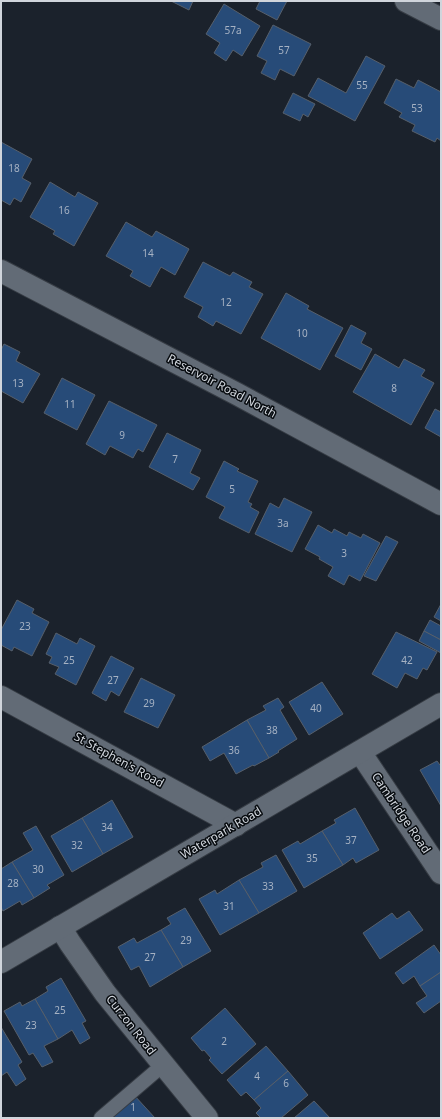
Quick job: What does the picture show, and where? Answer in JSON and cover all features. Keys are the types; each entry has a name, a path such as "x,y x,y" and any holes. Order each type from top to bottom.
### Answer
{"street":[{"path":"406,1 441,19"},
{"name":"Reservoir Road North","path":"1,271 244,398 441,504"},
{"name":"St Stephen's Road","path":"1,697 236,825"},
{"name":"Waterpark Road","path":"1,962 441,704"},
{"name":"Cambridge Road","path":"360,752 441,873"},
{"name":"Curzon Road","path":"60,927 106,993 207,1118"}],"lane":[{"path":"101,1118 163,1065"}],"building":[{"path":"171,1 193,1 189,10"},
{"path":"260,1 287,1 277,20 256,9"},
{"path":"224,4 260,26 242,56 233,50 226,61 214,53 220,43 206,34"},
{"path":"273,25 311,44 294,76 280,69 275,80 261,73 267,61 257,56"},
{"path":"366,56 385,66 355,121 308,96 318,78 346,93"},
{"path":"396,79 414,88 418,80 441,92 441,141 437,138 435,142 412,131 415,125 399,117 402,113 384,103"},
{"path":"293,93 315,104 308,117 303,114 300,121 283,113"},
{"path":"1,142 32,159 22,178 31,183 21,202 14,198 10,205 1,200"},
{"path":"50,182 75,197 78,192 98,203 74,246 53,234 55,231 30,217"},
{"path":"126,222 152,237 156,231 189,249 175,275 161,267 150,287 130,276 133,271 106,256"},
{"path":"203,262 230,276 233,272 252,282 249,287 263,294 241,334 216,321 213,326 198,317 203,307 184,297"},
{"path":"286,293 309,306 307,309 343,328 320,370 261,338"},
{"path":"351,325 366,333 361,343 372,349 361,370 335,356"},
{"path":"4,344 20,352 16,361 40,374 23,403 1,391 1,350"},
{"path":"375,354 399,368 404,359 425,370 421,376 434,383 411,425 353,392"},
{"path":"62,378 95,395 77,430 44,413"},
{"path":"109,401 157,425 143,452 138,449 133,458 110,446 105,455 86,444"},
{"path":"435,409 441,412 441,437 425,428"},
{"path":"167,433 201,450 190,473 200,478 193,490 149,467"},
{"path":"224,461 239,469 237,471 258,481 248,502 252,504 250,507 259,512 249,533 219,518 225,507 206,497"},
{"path":"284,498 312,512 292,552 255,534 270,503 279,508"},
{"path":"318,525 332,533 334,529 347,536 349,532 361,538 363,534 380,543 360,581 349,575 344,585 328,576 333,567 319,559 320,557 305,549"},
{"path":"386,536 398,542 376,581 364,576"},
{"path":"17,600 34,609 32,613 49,622 32,656 14,647 12,651 1,645 1,630"},
{"path":"441,604 441,621 434,617"},
{"path":"430,620 441,626 441,640 424,631"},
{"path":"424,631 441,640 441,653 419,641"},
{"path":"396,632 437,652 427,670 423,668 417,679 405,673 397,688 372,674"},
{"path":"56,633 77,644 80,638 95,646 76,685 55,674 59,667 49,663 52,657 46,654"},
{"path":"111,656 134,668 119,696 111,691 106,701 92,693"},
{"path":"141,678 175,695 158,728 124,712"},
{"path":"322,682 343,714 309,735 289,702"},
{"path":"278,698 284,707 280,710 297,739 269,758 247,720 266,710 263,706"},
{"path":"247,720 269,758 236,774 224,753 210,761 202,747"},
{"path":"437,761 440,765 441,764 441,806 420,770"},
{"path":"112,800 133,837 103,854 82,818"},
{"path":"355,808 379,850 356,863 353,858 343,865 322,831 336,823 334,820"},
{"path":"82,818 103,854 72,872 51,836"},
{"path":"36,826 64,875 47,885 50,888 34,898 12,862 33,850 23,833"},
{"path":"322,831 343,865 304,888 282,850 298,841 300,844"},
{"path":"276,855 297,891 259,913 239,880 263,867 261,863"},
{"path":"12,862 34,898 22,905 20,901 3,911 1,907 1,869"},
{"path":"239,880 259,913 220,935 199,899 215,890 217,894"},
{"path":"185,908 211,951 183,967 161,930 171,924 167,918"},
{"path":"409,911 423,930 380,959 363,933 392,913 397,919"},
{"path":"161,930 183,967 150,987 139,966 131,970 118,947 134,938 137,943"},
{"path":"434,945 441,955 441,972 420,986 414,976 403,984 395,973"},
{"path":"441,972 441,1001 424,1013 416,1003 427,996 420,986"},
{"path":"61,978 86,1021 82,1023 90,1038 80,1044 72,1030 58,1039 35,999 48,991 46,987"},
{"path":"35,999 58,1039 44,1046 53,1062 42,1067 33,1053 29,1055 4,1011 20,1002 22,1006"},
{"path":"225,1008 256,1044 222,1074 209,1060 211,1058 204,1050 202,1051 191,1038"},
{"path":"1,1027 22,1062 18,1065 26,1079 16,1086 7,1072 1,1076"},
{"path":"266,1046 288,1071 254,1100 246,1092 241,1096 227,1080"},
{"path":"288,1071 308,1095 281,1118 261,1118 256,1113 261,1108 254,1100"},
{"path":"134,1095 155,1118 109,1118"},
{"path":"314,1101 330,1118 294,1118"}]}
